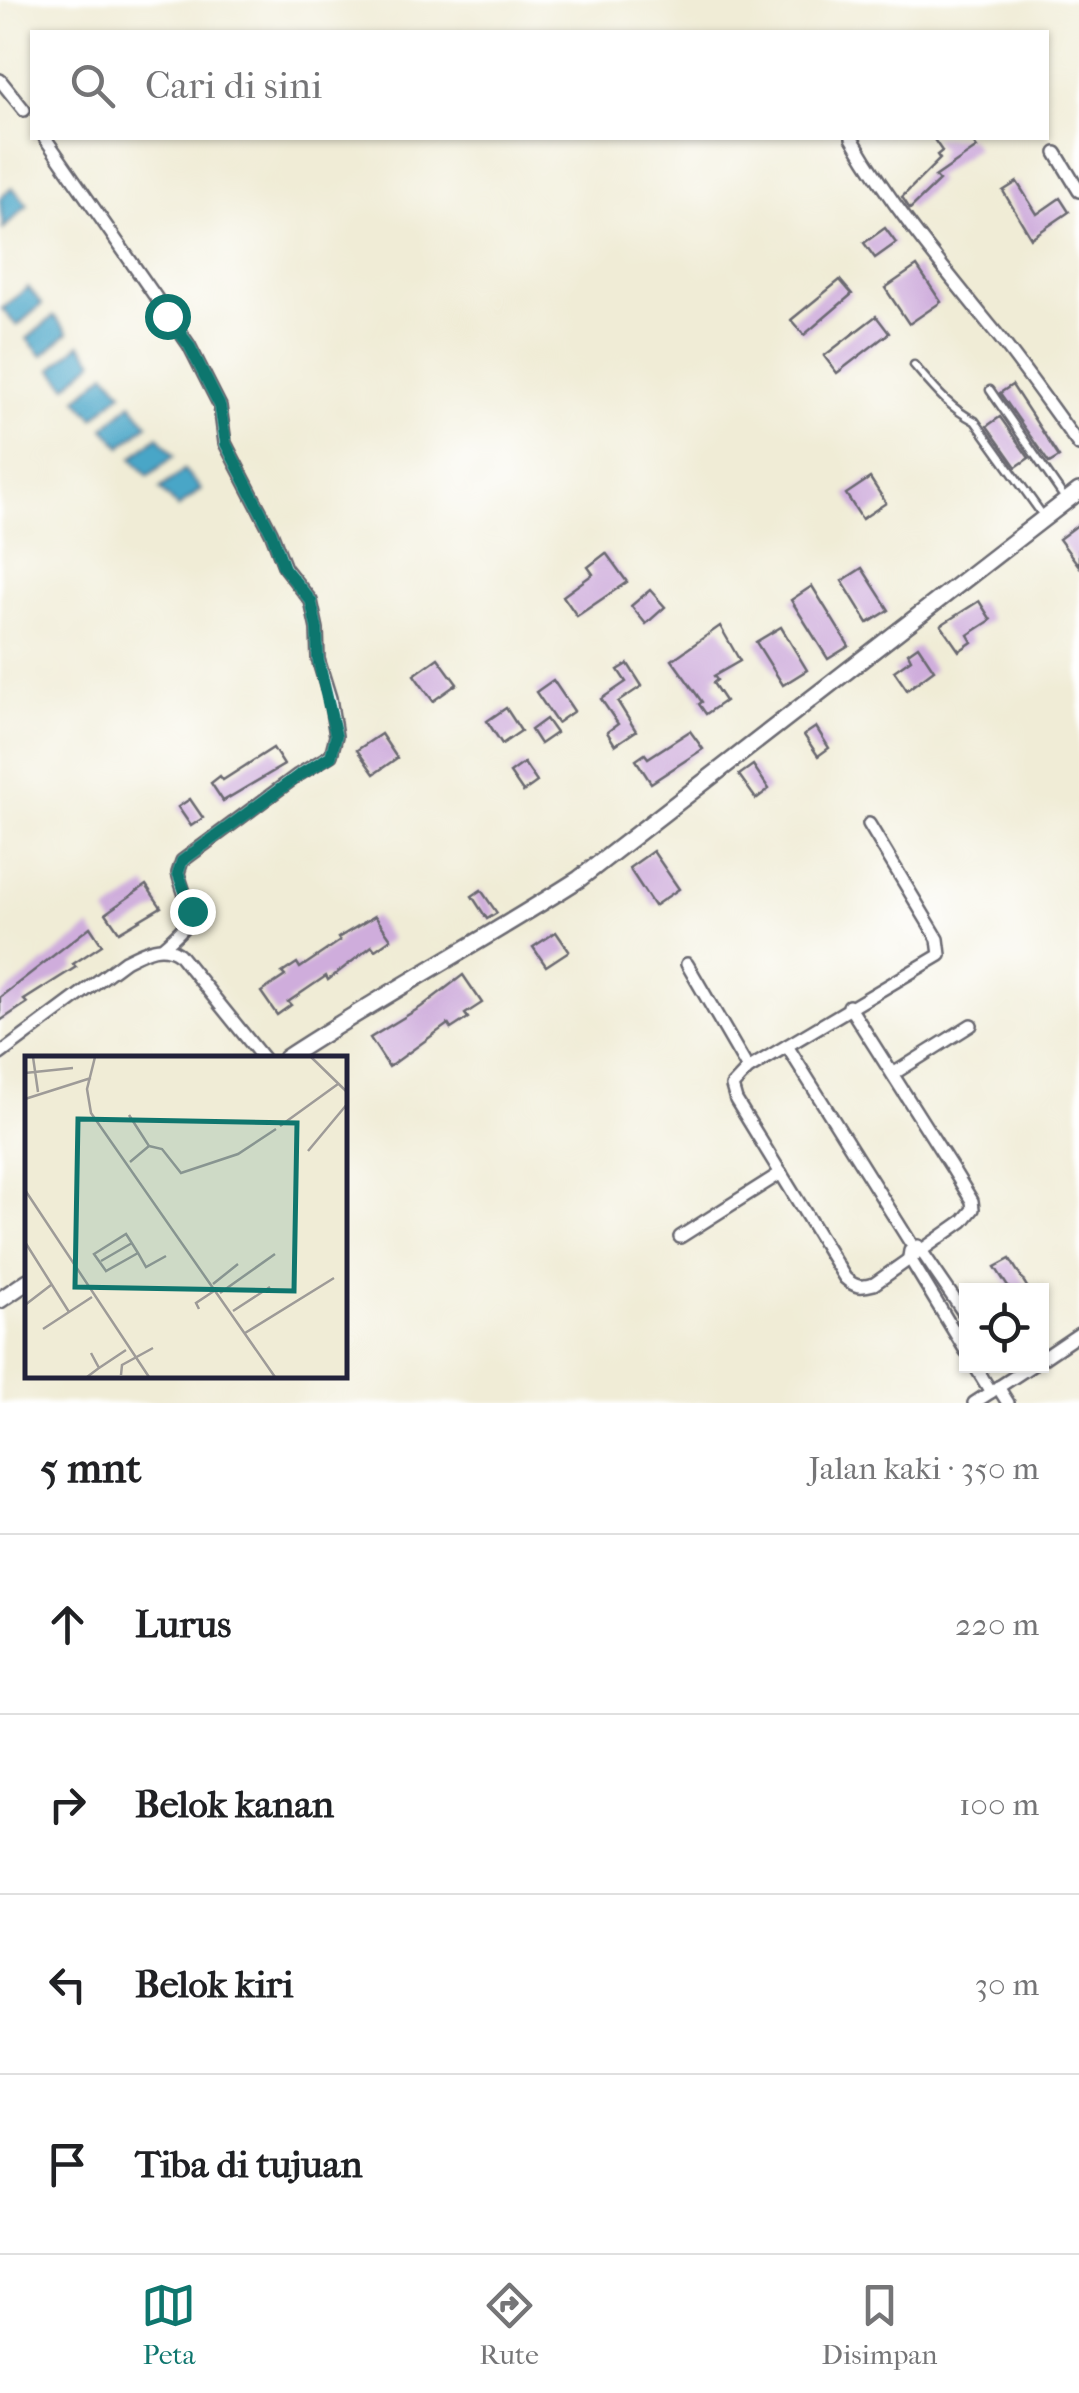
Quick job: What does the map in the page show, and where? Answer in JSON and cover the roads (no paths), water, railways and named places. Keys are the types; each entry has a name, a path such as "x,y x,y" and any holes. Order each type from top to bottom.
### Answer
{"street":[{"path":"0,80 24,110"},
{"path":"0,1054 125,961 163,947 188,926 192,911 178,873 182,861 331,756 336,736 318,659 311,601 284,568 271,532 226,444 220,406 205,374 189,345 46,140"},
{"path":"853,140 937,264 993,329 1079,445"},
{"path":"1056,154 1079,191"},
{"path":"289,1056 372,1001 492,934 594,868 1075,496"},
{"path":"850,1006 972,1201 970,1214 874,1284 854,1286 845,1278 732,1092 734,1082 748,1069 850,1006 936,958 941,949 869,824"},
{"path":"163,947 179,954 261,1056"},
{"path":"687,964 748,1069"},
{"path":"893,1074 971,1025"},
{"path":"786,1046 910,1242 922,1249 959,1305"},
{"path":"680,1237 781,1173"},
{"path":"910,1242 909,1257 959,1339"},
{"path":"0,1300 25,1283"},
{"path":"1049,1353 1079,1334"},
{"path":"984,1373 999,1386 1008,1403"},
{"path":"999,1373 999,1386"},
{"path":"974,1403 1020,1373"}],"lane":[{"path":"914,365 941,398 975,421 1044,518"},
{"path":"990,390 1075,496"}],"water":[{"path":"12,187 28,205 3,229 0,198"},
{"path":"28,287 42,304 17,326 2,309"},
{"path":"54,316 68,333 42,356 27,339"},
{"path":"80,344 94,361 67,386 52,369"},
{"path":"106,373 122,392 94,418 77,399"},
{"path":"131,403 148,424 121,447 104,428"},
{"path":"158,436 174,456 148,476 132,458"},
{"path":"184,470 201,489 178,508 160,489"}]}
